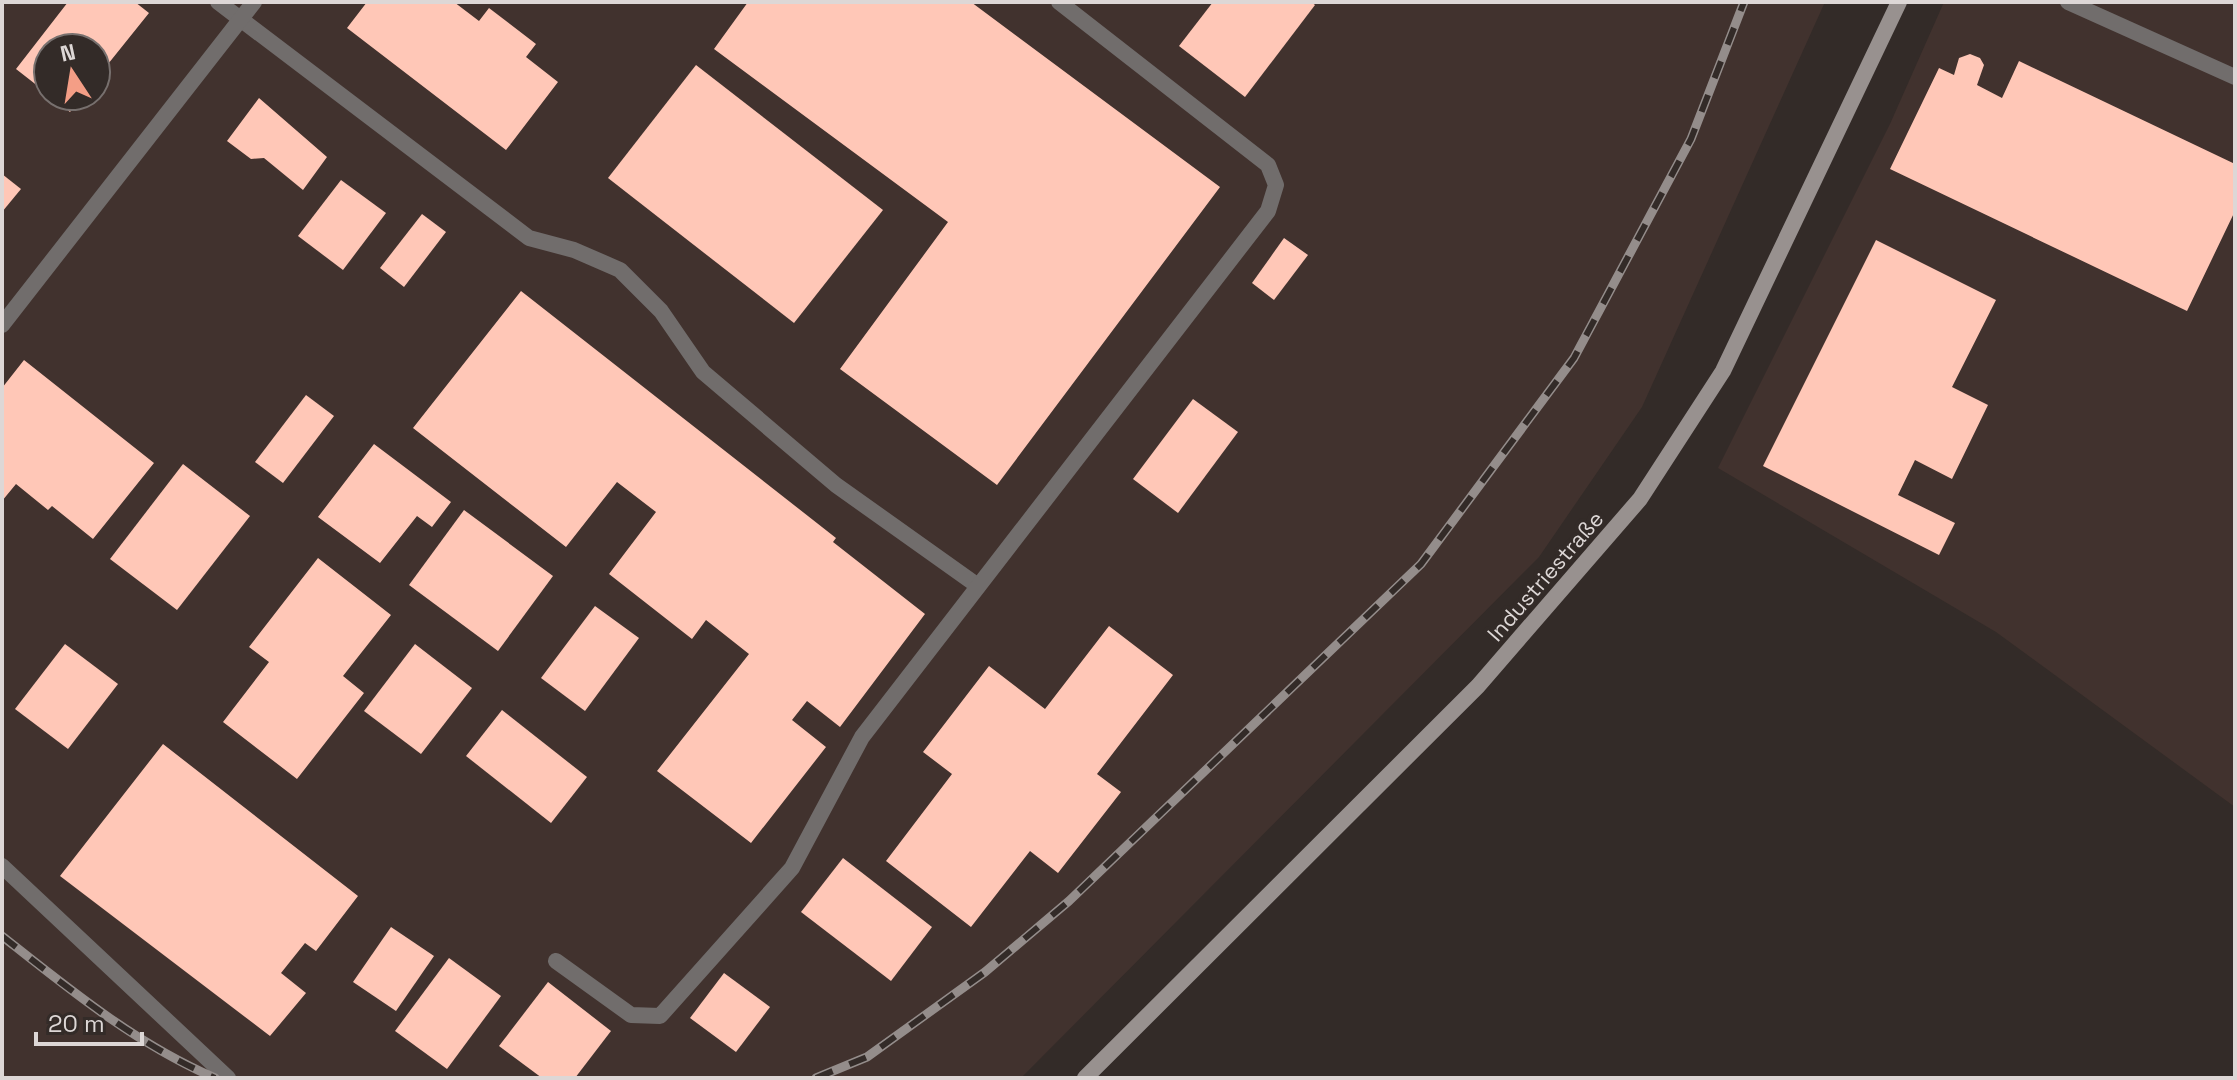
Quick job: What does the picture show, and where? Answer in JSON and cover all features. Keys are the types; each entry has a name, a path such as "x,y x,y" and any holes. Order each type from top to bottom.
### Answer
{"main road":[{"name":"Industriestraße","path":"1085,1078 1478,686 1640,499 1723,371 1899,2"}],"street":[{"path":"218,2 529,238 574,250 620,270 661,311 703,372 836,485 978,586"},
{"path":"2,325 254,2"},
{"path":"556,961 631,1015 660,1016 792,868 862,737 1268,211 1276,185 1268,165 1059,2"},
{"path":"2068,2 2235,77"},
{"path":"2,866 228,1078"}],"shaded area":[{"path":"2,2 1825,2 1642,407 1539,557 1021,1078 2,1078"},
{"path":"1944,2 2235,2 2235,807 1996,632 1718,468 1890,124"}],"building":[{"path":"68,2 135,2 149,13 112,59 112,32 45,32"},
{"path":"367,2 454,2 479,21 489,8 536,44 526,57 558,82 506,150 347,28"},
{"path":"748,2 971,2 1220,187 997,485 840,369 948,222 714,49"},
{"path":"1213,2 1311,2 1315,5 1245,97 1179,46"},
{"path":"32,48 32,82 16,69"},
{"path":"1970,54 1980,58 1984,65 1977,85 2002,98 2019,61 2235,164 2235,211 2187,311 1890,169 1939,68 1954,75 1959,58"},
{"path":"696,65 883,210 794,323 608,178"},
{"path":"259,98 327,157 303,190 264,158 251,159 227,141"},
{"path":"2,174 21,189 2,212"},
{"path":"341,180 386,213 343,270 298,236"},
{"path":"422,214 446,232 404,287 380,268"},
{"path":"1284,238 1308,255 1274,300 1252,283"},
{"path":"1876,240 1996,300 1952,387 1988,405 1952,479 1915,460 1898,495 1955,523 1939,555 1763,466"},
{"path":"521,291 836,538 833,542 925,614 840,727 807,701 792,720 826,747 751,843 657,771 749,654 706,620 692,639 609,574 656,512 617,482 566,547 413,428"},
{"path":"24,360 154,463 93,539 52,506 48,510 16,484 2,501 2,388"},
{"path":"306,395 334,416 283,483 255,462"},
{"path":"1193,399 1238,432 1178,513 1133,479"},
{"path":"374,444 451,502 432,527 417,516 380,563 318,517"},
{"path":"183,464 250,516 177,610 110,559"},
{"path":"464,510 553,576 498,651 409,585"},
{"path":"318,558 391,615 343,676 364,693 297,779 223,722 269,662 249,647"},
{"path":"595,606 639,638 585,711 541,678"},
{"path":"1109,626 1173,675 1097,774 1121,792 1058,873 1030,851 971,927 886,861 952,774 923,752 989,666 1045,709"},
{"path":"65,644 118,684 68,749 15,709"},
{"path":"415,644 472,688 421,754 364,711"},
{"path":"502,710 587,777 551,823 466,756"},
{"path":"163,744 358,896 316,951 305,943 281,973 306,993 270,1036 60,876"},
{"path":"843,858 932,927 891,981 801,912"},
{"path":"391,927 434,956 396,1011 353,982"},
{"path":"449,958 501,996 447,1069 395,1031"},
{"path":"724,973 770,1007 736,1052 690,1018"},
{"path":"548,982 611,1031 575,1078 542,1078 499,1046"}],"railway":[{"path":"816,1078 867,1057 985,972 1069,901 1421,564 1574,358 1691,139 1744,2"},
{"path":"2,936 131,1032 215,1078"}]}
